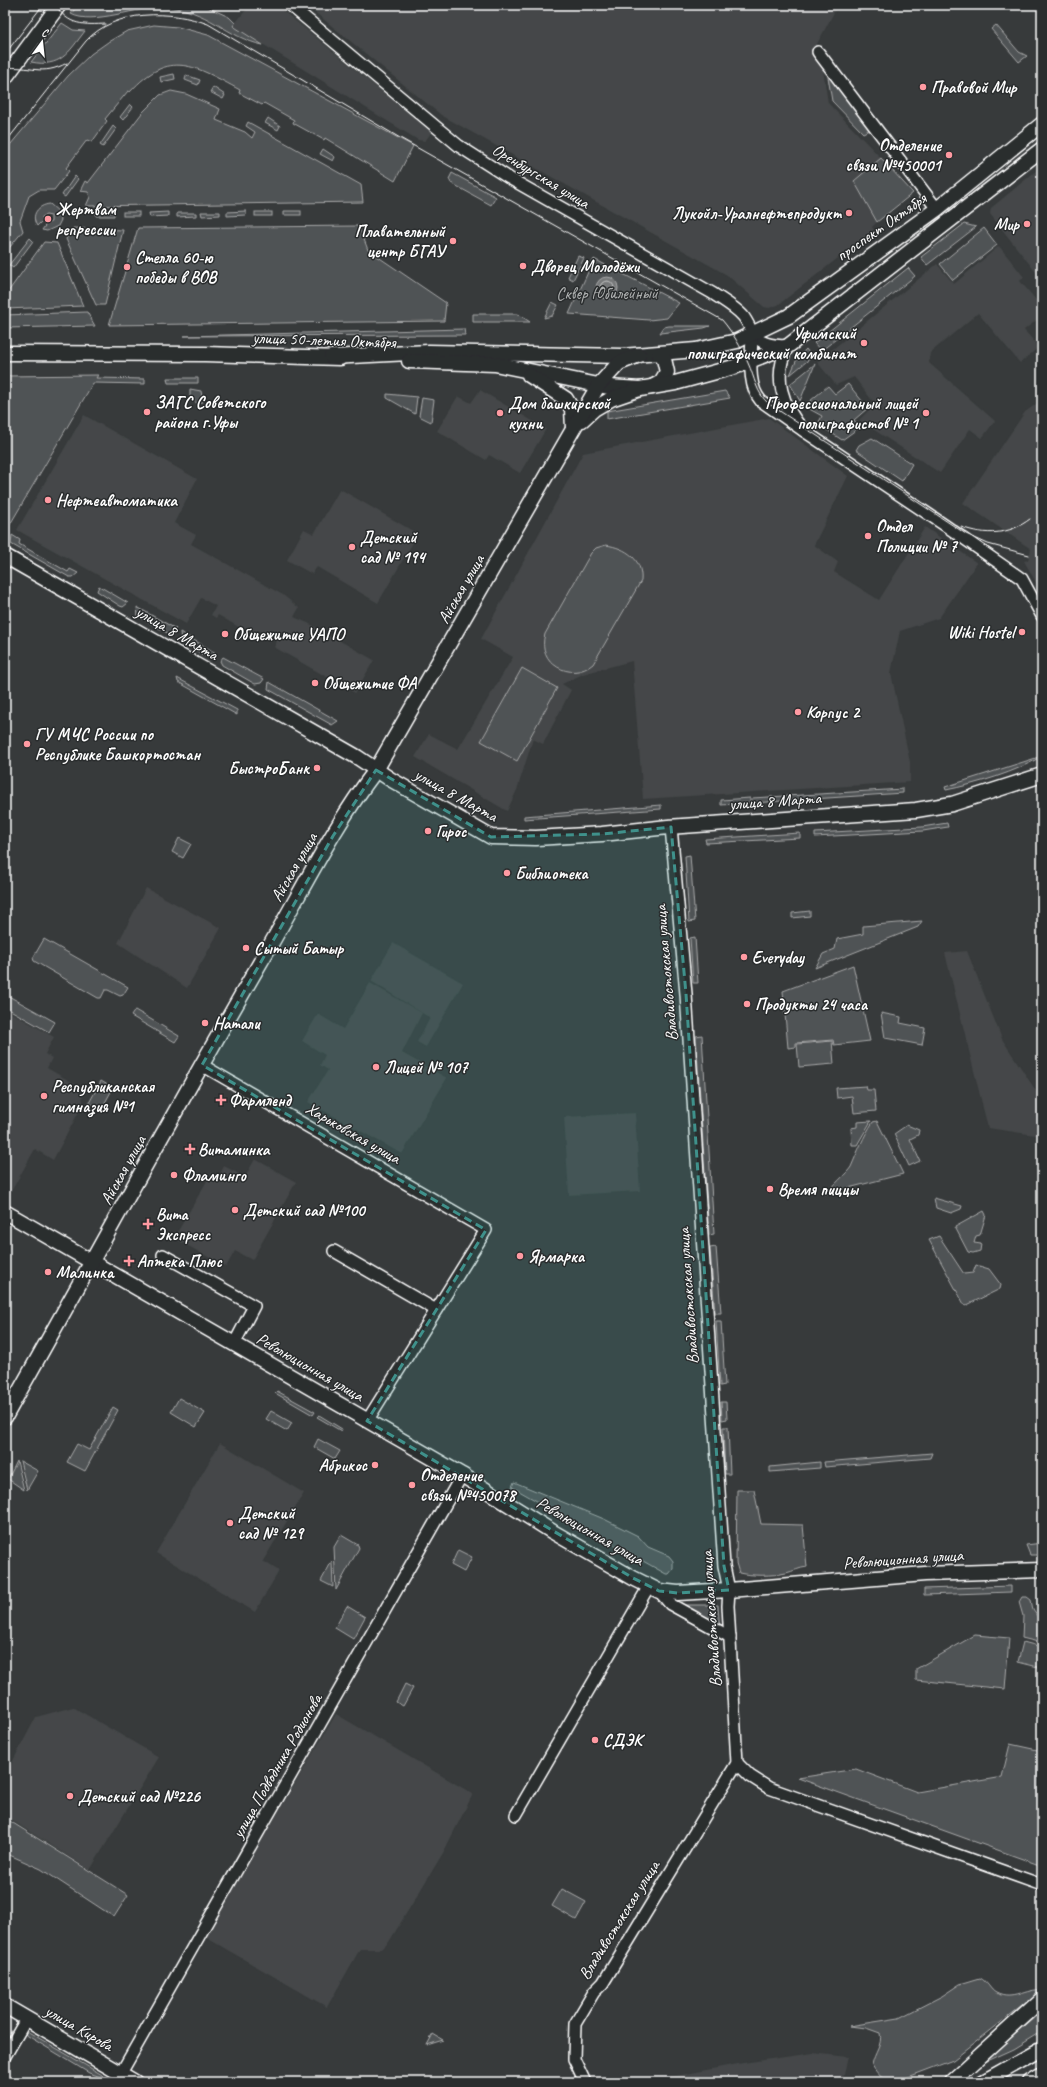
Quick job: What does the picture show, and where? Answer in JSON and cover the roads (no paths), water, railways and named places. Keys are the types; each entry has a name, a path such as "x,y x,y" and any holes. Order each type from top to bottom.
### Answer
{"main road":[{"path":"5,78 59,5"},
{"name":"проспект Октября","path":"752,334 789,316 851,269 937,209 1042,124"},
{"name":"проспект Октября","path":"788,346 1042,149"},
{"path":"851,269 865,287"},
{"path":"331,357 429,352 598,356 659,354 719,346 752,334"},
{"name":"улица 50-летия Октября","path":"573,428 611,398 709,374 752,361 788,346"},
{"name":"улица 50-летия Октября","path":"5,354 198,354 464,362 513,367 598,386 645,389"},
{"path":"645,389 661,382 667,372 664,359 659,354"},
{"name":"Айская улица","path":"5,1417 202,1065 333,836 362,788 376,770 598,386 619,363 639,355"},
{"path":"513,367 543,383 566,399 572,408 573,428"},
{"name":"улица 8 Марта","path":"5,556 357,757 376,770 479,831 492,837 536,838 602,834 671,827 916,810 952,804 1042,775"},
{"name":"Революционная улица","path":"5,1212 462,1475 553,1532 654,1588 678,1593 925,1574 1042,1570"},
{"path":"951,2082 1042,1999"},
{"name":"улица Кирова","path":"5,2006 134,2082"},
{"path":"983,2082 1042,2049"},
{"path":"1030,2082 1042,2075"}],"street":[{"name":"Оренбургская улица","path":"290,5 460,146 509,178 712,293 742,314 748,323 752,334"},
{"path":"818,52 937,209"},
{"path":"752,334 769,345 788,346 782,358 780,371 781,388 790,413 804,431"},
{"path":"752,334 752,384 756,395 804,431 946,526 1022,580 1042,616"},
{"name":"Владивостокская улица","path":"585,2082 574,2059 575,2024 594,1992 603,1983 737,1763 728,1606 729,1590 722,1551 686,994 671,827"},
{"name":"Харьковская улица","path":"202,1065 486,1230 436,1310"},
{"path":"334,1251 436,1310 367,1421"},
{"path":"163,1255 254,1306 234,1344"},
{"name":"улица Подводника Родионова","path":"121,2073 462,1475"},
{"path":"516,1814 654,1588 670,1604 730,1637"},
{"path":"737,1763 750,1776 776,1790 1042,1885"},
{"path":"5,2056 27,2018"}],"water":[{"path":"607,277 615,280 618,288 615,296 607,299 599,296 596,288 599,280"}],"tram line":[{"path":"5,54 43,5"},
{"path":"56,5 60,12 71,21 84,24 106,24"},
{"path":"5,143 86,41 98,31 112,23 144,15 177,16 208,24 400,138 722,320 740,346 758,390 769,404 966,534 988,544 1029,555"},
{"path":"5,68 14,67 43,70 58,67 67,63"},
{"path":"961,527 988,533 1006,531 1030,519"}],"place":[{"name":"Правовой Мир","path":"923,87"},
{"name":"Отделение связи №450001","path":"949,155"},
{"name":"Лукойл-Уралнефтепродукт","path":"849,213"},
{"name":"Жертвам репрессии","path":"48,219"},
{"name":"Мир","path":"1027,224"},
{"name":"Плавательный центр БГАУ","path":"453,241"},
{"name":"Дворец Молодёжи","path":"523,266"},
{"name":"Стелла 60-ю победы в ВОВ","path":"127,267"},
{"name":"Уфимский полиграфический комбинат","path":"864,343"},
{"name":"ЗАГС Советского района г.Уфы","path":"147,412"},
{"name":"Дом башкирской кухни","path":"500,413"},
{"name":"Профессиональный лицей полиграфистов № 1","path":"926,413"},
{"name":"Нефтеавтоматика","path":"48,500"},
{"name":"Отдел Полиции № 7","path":"868,536"},
{"name":"Детский сад № 194","path":"352,547"},
{"name":"Wiki Hostel","path":"1022,632"},
{"name":"Общежитие УАПО","path":"225,634"},
{"name":"Общежитие ФА","path":"315,683"},
{"name":"Корпус 2","path":"798,712"},
{"name":"ГУ МЧС России по Республике Башкортостан","path":"27,744"},
{"name":"БыстроБанк","path":"317,768"},
{"name":"Гирос","path":"428,831"},
{"name":"Библиотека","path":"507,873"},
{"name":"Сытый Батыр","path":"246,948"},
{"name":"Everyday","path":"744,957"},
{"name":"Продукты 24 часа","path":"747,1004"},
{"name":"Натали","path":"205,1023"},
{"name":"Лицей № 107","path":"376,1067"},
{"name":"Республиканская гимназия №1","path":"44,1096"},
{"name":"Фармленд","path":"221,1100"},
{"name":"Витаминка","path":"190,1149"},
{"name":"Фламинго","path":"174,1175"},
{"name":"Время пиццы","path":"770,1189"},
{"name":"Детский сад №100","path":"235,1210"},
{"name":"Вита Экспресс","path":"148,1224"},
{"name":"Ярмарка","path":"520,1256"},
{"name":"Аптека Плюс","path":"129,1261"},
{"name":"Малинка","path":"48,1272"},
{"name":"Абрикос","path":"375,1465"},
{"name":"Отделение связи №450078","path":"412,1485"},
{"name":"Детский сад № 129","path":"230,1523"},
{"name":"СДЭК","path":"595,1740"},
{"name":"Детский сад №226","path":"70,1796"}],"park label":[{"name":"Сквер Юбилейный","path":"607,293"}]}
